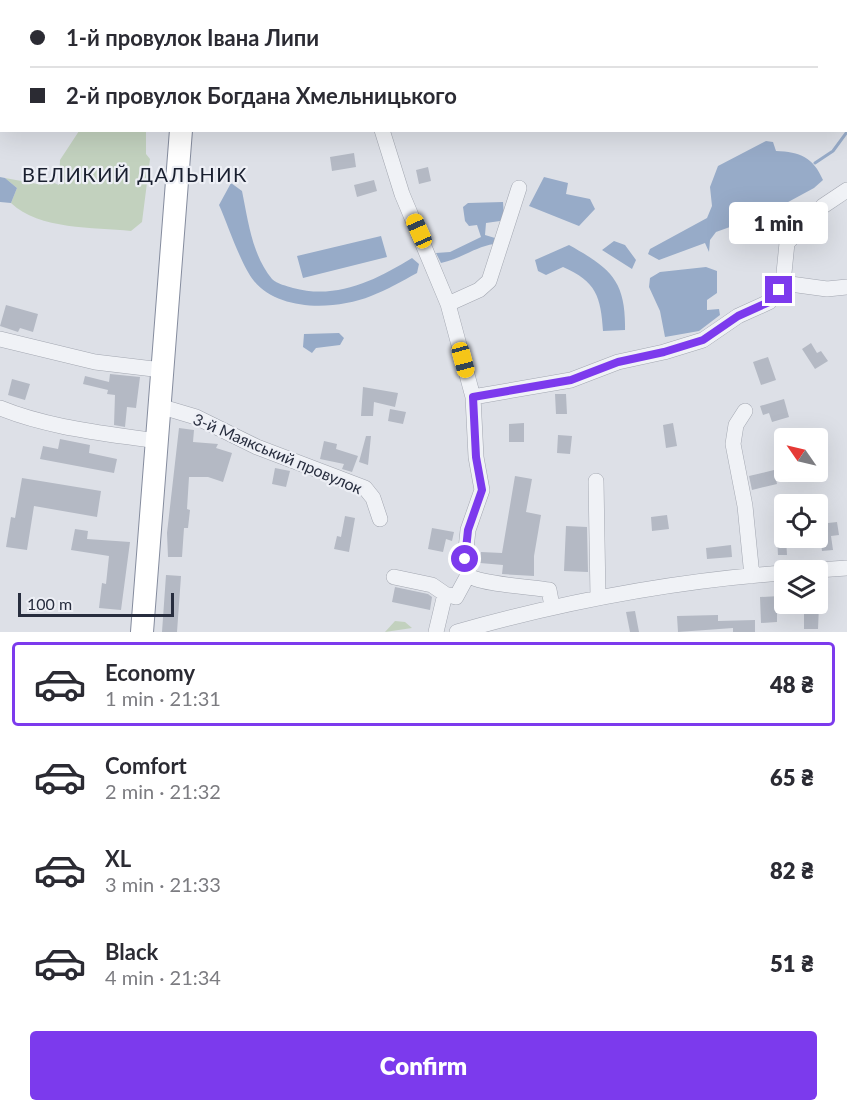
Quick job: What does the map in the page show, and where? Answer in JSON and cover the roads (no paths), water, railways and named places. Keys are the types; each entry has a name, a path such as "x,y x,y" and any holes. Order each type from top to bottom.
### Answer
{"highway":[{"path":"142,632 180,132"}],"street":[{"path":"383,132 402,194 448,304 473,397 476,457 482,490 468,530 465,559 468,575 456,597 445,594 432,585 394,577"},
{"path":"448,304 479,290 489,281 519,188"},
{"path":"473,397 571,380 618,362 664,352 703,340 738,316 769,302 783,282 787,243 823,206 847,190"},
{"path":"783,282 827,289 847,287"},
{"path":"0,339 95,362 162,370"},
{"name":"3-й Маякський провулок","path":"159,406 196,417 258,447 365,488 373,498 380,519"},
{"path":"0,408 17,415 64,426 156,441"},
{"path":"745,411 736,425 734,444 745,506 752,576"},
{"path":"596,481 598,597"},
{"path":"828,569 847,568"},
{"path":"457,632 552,606 598,597 774,574"},
{"path":"468,575 482,582 549,590 552,606"},
{"path":"436,632 445,594"}],"water":[{"path":"766,141 773,142 776,151 805,157 815,166 823,180 814,188 766,214 716,232 710,240 709,252 705,243 659,260 648,254 650,249 707,218 712,206 710,187 718,166"},
{"path":"0,177 5,178 17,188 11,203 0,202"},
{"path":"544,177 568,183 566,194 590,199 595,209 579,226 529,206"},
{"path":"231,183 242,191 255,248 265,270 277,282 309,291 340,290 384,274 412,258 419,264 417,273 377,294 342,304 309,305 278,298 265,291 254,281 235,245 219,205"},
{"path":"503,202 504,216 500,221 486,223 485,235 495,238 494,244 441,263 436,253 450,252 481,237 477,225 469,226 465,221 463,207 468,203"},
{"path":"381,236 387,257 303,278 297,256"},
{"path":"614,241 625,245 636,260 632,269 602,250"},
{"path":"569,245 595,261 613,277 622,299 625,330 603,331 601,309 595,292 583,278 563,267 546,275 538,271 535,260"},
{"path":"706,267 717,271 717,293 707,300 707,310 719,309 720,315 699,331 665,337 660,311 649,287 650,278 660,272"},
{"path":"339,333 344,338 340,345 316,348 312,353 303,347 304,334"}],"waterway":[{"path":"815,163 833,151 847,132"}],"district":[{"name":"ВЕЛИКИЙ ДАЛЬНИК","path":"135,174"}]}
